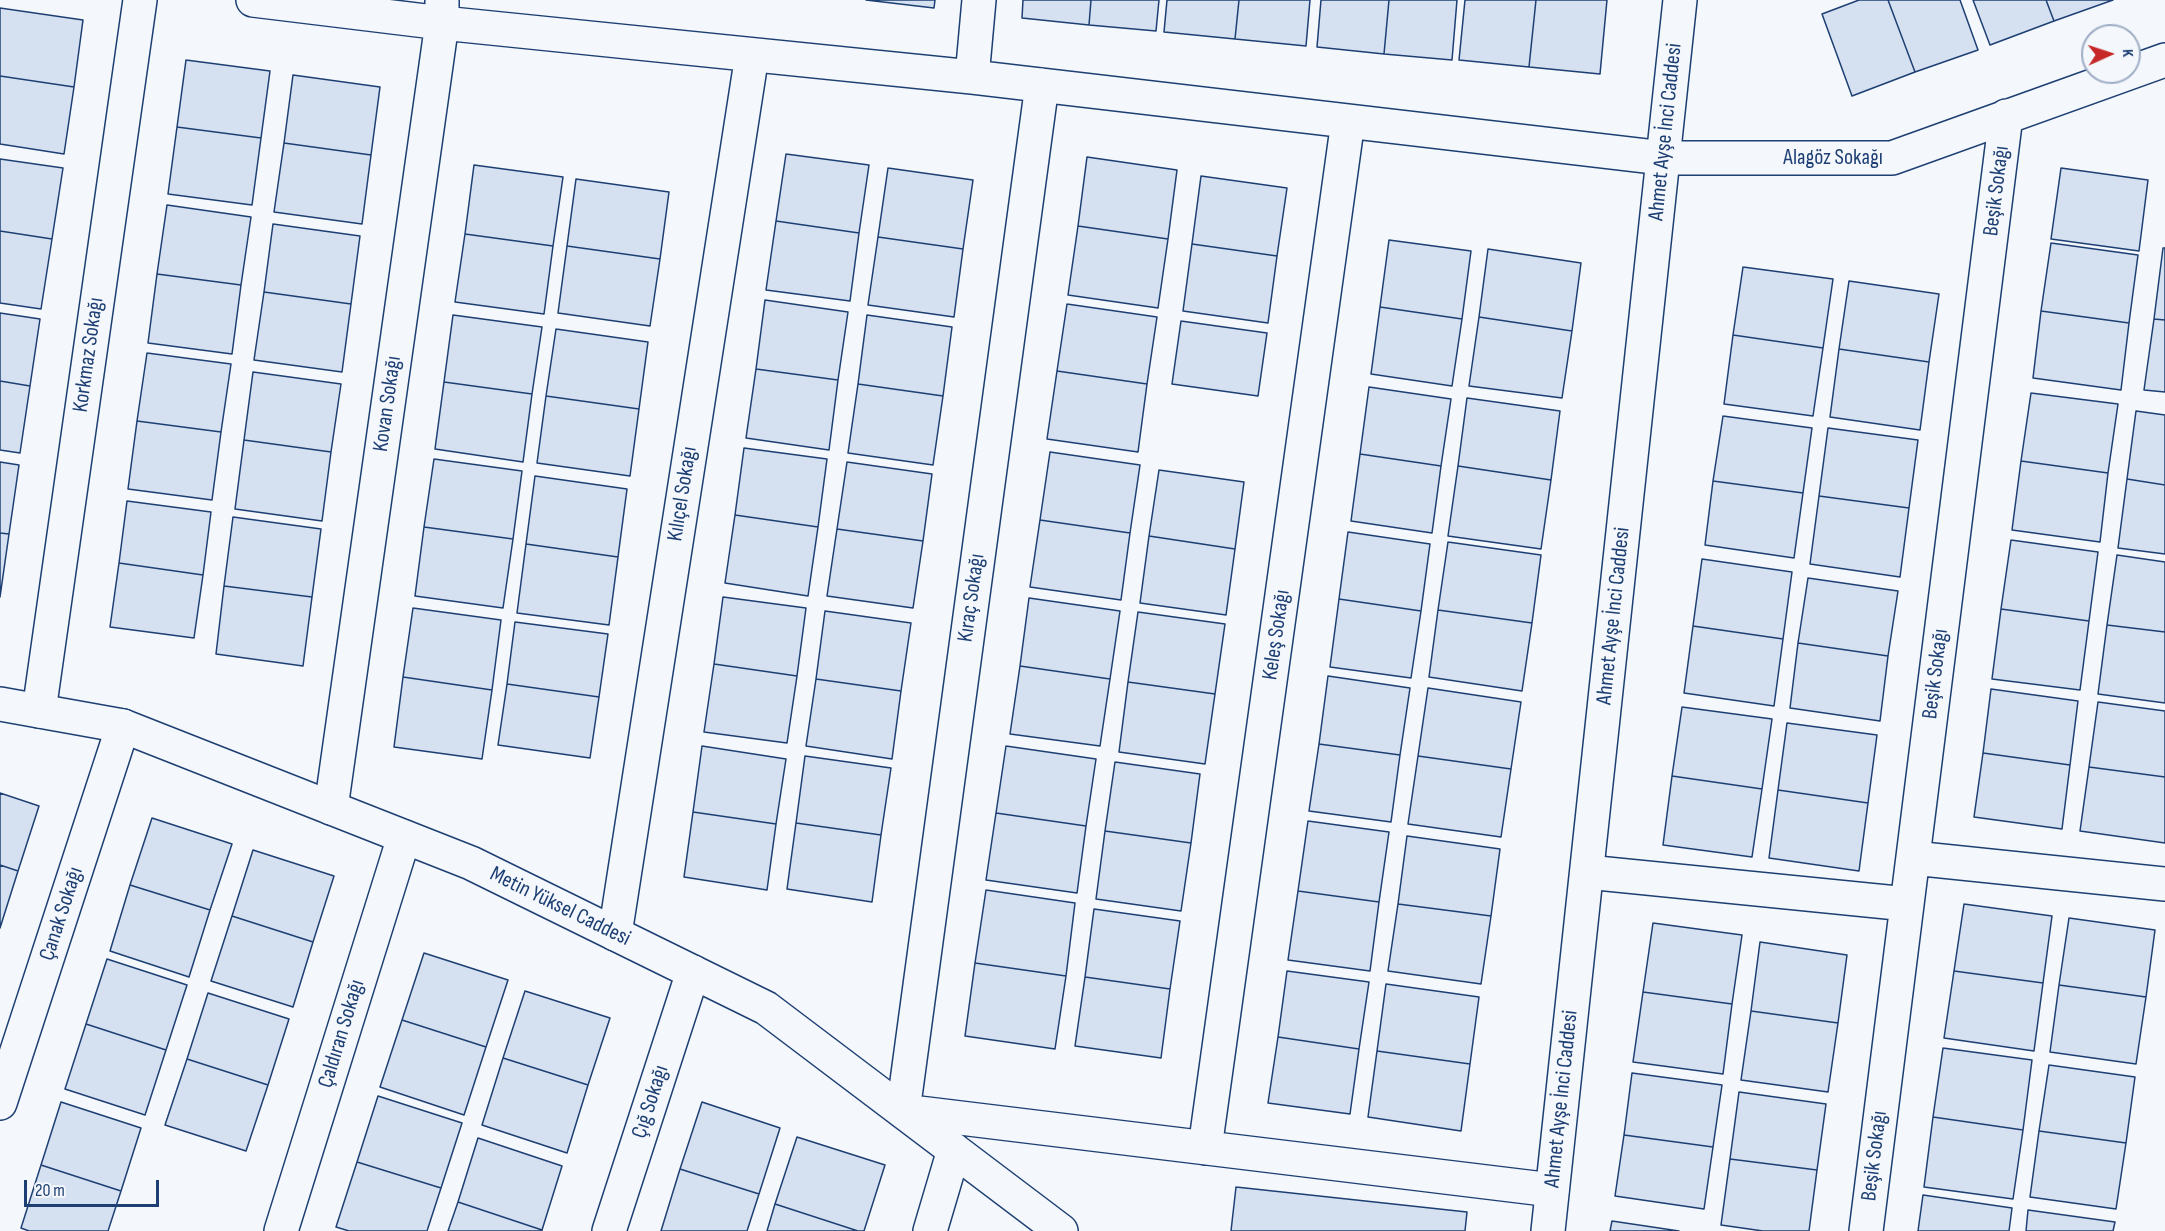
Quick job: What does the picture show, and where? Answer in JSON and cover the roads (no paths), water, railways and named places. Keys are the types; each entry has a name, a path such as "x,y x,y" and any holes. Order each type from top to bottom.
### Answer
{"street":[{"name":"Korkmaz Sokağı","path":"39,711 140,0"},
{"name":"Alagöz Sokağı","path":"253,0 442,11 752,55 972,77 1663,158 1892,158 2165,60"},
{"path":"972,77 979,0"},
{"name":"Ahmet Ayşe İnci Caddesi","path":"1548,1231 1680,0"},
{"name":"Kovan Sokağı","path":"331,808 442,11"},
{"name":"Kılıçel Sokağı","path":"615,934 752,55"},
{"name":"Kıraç Sokağı","path":"903,1111 1042,85"},
{"name":"Beşik Sokağı","path":"1866,1231 2006,116"},
{"name":"Keleş Sokağı","path":"1205,1148 1348,121"},
{"name":"Metin Yüksel Caddesi","path":"0,704 123,726 471,863 766,1008 1061,1231"},
{"name":"Çanak Sokağı","path":"0,1102 123,726"},
{"name":"Çaldıran Sokağı","path":"281,1231 404,837"},
{"path":"1913,858 2165,884"},
{"path":"1587,872 1907,904"},
{"name":"Çığ Sokağı","path":"609,1231 693,972"},
{"path":"903,1111 1552,1190"},
{"path":"930,1231 954,1150"}]}
